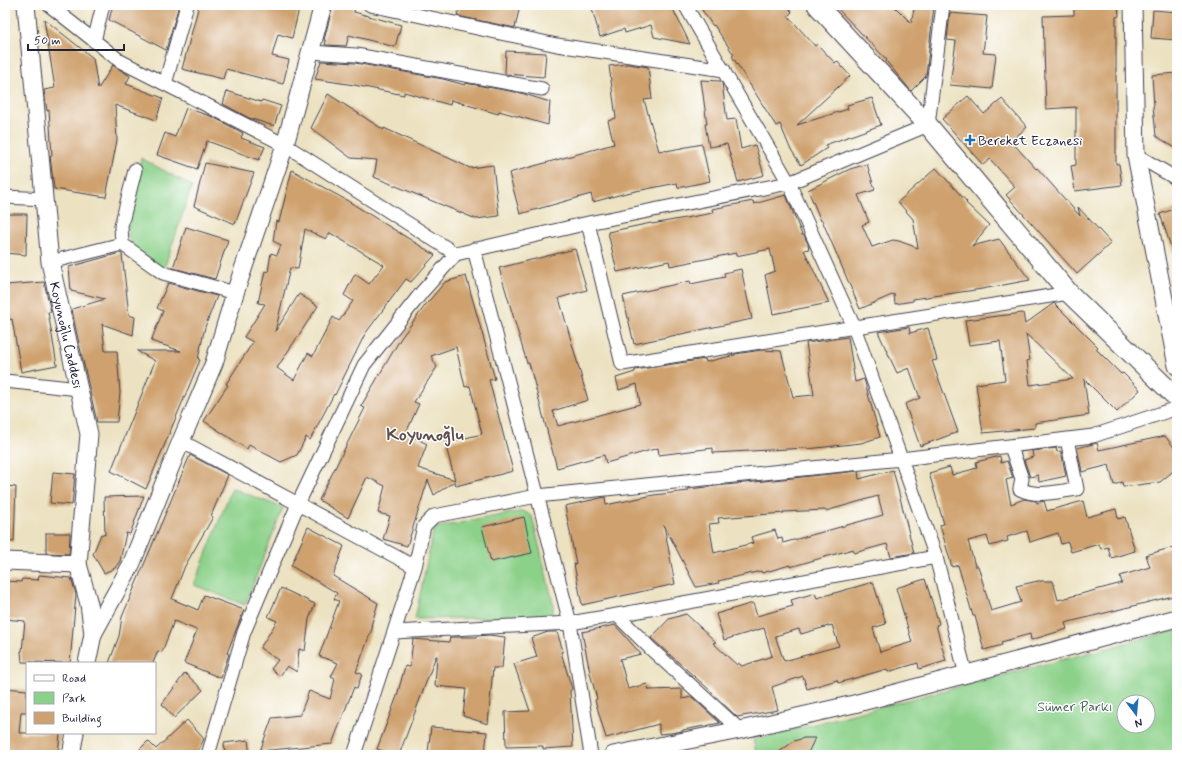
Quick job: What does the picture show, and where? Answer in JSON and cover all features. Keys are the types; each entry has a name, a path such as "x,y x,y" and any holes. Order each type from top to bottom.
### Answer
{"main road":[{"path":"817,5 928,125 1069,293 1177,398"}],"street":[{"name":"Koyunoğlu Caddesi","path":"26,5 50,262 88,434 78,564 89,604 93,634 88,662"},
{"path":"49,5 120,61 285,144 456,254"},
{"path":"94,41 103,5"},
{"path":"165,84 187,5"},
{"path":"93,634 131,565 214,363 235,293 285,144 323,5"},
{"path":"370,5 557,45 724,70"},
{"path":"685,5 789,183 854,327 936,557 966,675"},
{"path":"208,755 244,632 298,504 364,365 422,292 456,254 588,222 789,183 928,125 943,5"},
{"path":"1133,5 1136,154 1177,366"},
{"path":"310,52 356,55 542,89"},
{"path":"1136,154 1177,179"},
{"path":"122,244 121,226 135,170"},
{"path":"5,197 45,199"},
{"path":"588,222 622,364 1069,293"},
{"path":"50,262 122,244 163,273 235,293"},
{"path":"474,249 570,623 591,755"},
{"path":"5,381 79,389"},
{"path":"354,755 415,567 424,526 434,516 538,496 901,459 1094,436 1177,408"},
{"path":"1011,447 1022,479 1020,488 1027,492 1037,494 1077,489 1067,439"},
{"path":"181,441 415,567"},
{"path":"394,632 570,623 936,557"},
{"path":"5,561 78,564"},
{"path":"617,615 651,649 740,730"},
{"path":"614,755 740,730 854,704 1177,618"},
{"path":"71,755 75,734"}],"green space":[{"path":"141,158 192,186 161,278 138,264 127,231"},
{"path":"232,488 283,508 245,605 194,585"},
{"path":"523,511 532,516 553,603 553,612 547,617 415,619 434,528"},
{"name":"Sümer Parkı","path":"1177,630 1177,755 757,755 753,740"}],"building":[{"path":"113,5 179,5 166,50 109,20"},
{"path":"199,5 300,5 292,38 278,34 272,56 289,60 283,84 226,69 223,79 182,69"},
{"path":"333,5 342,5 355,8 354,12 401,25 395,47 349,35 346,46 325,45 326,41 324,40"},
{"path":"460,5 520,5 515,28 457,16"},
{"path":"591,5 671,5 690,44 654,37 651,25 625,33 624,29 600,37"},
{"path":"710,5 786,5 792,12 788,16 815,46 817,44 835,63 837,61 850,76 797,125 848,109 847,105 872,98 881,125 825,145 827,148 801,165 790,148 780,124 776,126 732,56 734,55 702,10"},
{"path":"834,5 893,5 911,23 915,5 934,5 926,76 911,91 886,61 887,60"},
{"path":"1074,5 1118,5 1119,16 1116,17 1116,164 1119,164 1122,185 1075,191 1071,166 1076,165 1076,107 1046,109 1043,16 1074,15"},
{"path":"1153,10 1177,12 1177,40 1151,38"},
{"path":"950,13 987,16 983,53 996,54 992,89 950,85 956,41 947,40"},
{"path":"44,19 93,58 98,89 113,65 130,76 126,84 163,98 156,120 115,105 117,140 106,197 54,189 50,156 52,156 49,110 47,111 44,90 55,88"},
{"path":"506,51 546,53 544,77 505,74"},
{"path":"321,61 355,63 443,79 465,85 465,83 521,93 550,102 548,125 499,111 498,114 451,100 450,105 404,92 404,95 315,79"},
{"path":"628,64 648,67 652,99 644,100 659,151 702,144 710,181 678,188 677,183 626,193 593,202 591,194 520,214 509,173 614,144 608,121 616,118 609,66"},
{"path":"1177,73 1177,149 1156,136 1152,75"},
{"path":"701,80 720,81 722,83 727,120 736,119 741,149 755,145 764,175 738,182 727,144 709,147 705,124 707,124"},
{"path":"227,91 261,102 262,100 281,106 274,126 249,118 223,104"},
{"path":"328,94 384,130 384,128 470,168 493,165 499,216 476,219 374,177 377,160 351,158 311,128"},
{"path":"968,96 984,114 1002,99 1027,127 1011,141 1080,216 1078,207 1111,243 1077,274 1006,195 1015,187 990,159 983,165 942,119"},
{"path":"186,108 213,117 243,133 241,138 265,147 259,160 207,141 197,169 157,155 165,133 175,137"},
{"path":"205,163 254,173 235,224 194,206"},
{"path":"867,164 875,190 858,195 869,222 862,225 872,247 893,240 918,248 913,219 898,202 936,168 967,202 966,203 989,225 972,246 999,239 1030,280 913,299 913,301 895,304 894,294 860,309 808,190 850,169"},
{"path":"292,170 348,201 435,255 411,282 406,279 365,334 335,395 334,394 310,440 306,437 297,455 281,462 249,445 247,449 204,421 228,385 226,384 253,342 244,337 265,304 258,303 265,271 268,272 271,253 277,255 281,245 273,241 276,221 279,222","holes":["305,229 326,239 330,233 384,265 369,284 355,274 344,295 353,301 339,321 333,317 313,356 308,353 294,380 277,368 318,306 299,294 275,332 290,268 298,269"]},
{"path":"786,195 802,235 804,235 808,244 809,249 804,250 829,303 773,314 765,275 775,271 770,249 736,256 736,253 670,266 669,261 617,272 608,232 713,213 712,209 753,201 754,204"},
{"path":"1177,208 1177,258 1175,259 1160,214"},
{"path":"5,214 27,214 26,255 5,253"},
{"path":"186,227 228,240 215,279 173,268"},
{"path":"575,249 587,290 559,298 588,400 553,411 558,426 640,404 637,384 619,390 616,378 635,372 635,370 705,359 706,362 735,354 762,350 781,351 793,397 814,395 806,343 848,337 855,382 864,379 880,437 861,443 807,449 713,453 713,448 659,455 658,448 606,463 604,455 557,468 529,363 527,363 499,268"},
{"path":"120,253 122,254 129,315 135,317 133,335 102,324 105,351 117,351 120,393 117,422 97,422 72,309 105,299 71,291 69,267"},
{"path":"741,269 752,319 634,344 623,296 690,281 691,284 725,277 724,273"},
{"path":"466,276 495,379 489,380 513,471 456,486 455,481 434,495 428,480 407,546 383,539 390,516 378,513 385,486 367,477 348,518 319,500 365,408 361,406 401,338 445,282","holes":["456,347 465,387 470,386 482,434 445,443 455,480 418,468 427,444 406,433 419,404 414,402 437,367 431,356"]},
{"path":"44,282 51,312 48,312 57,365 21,372 12,319 9,320 5,285"},
{"path":"168,283 217,296 205,327 198,359 200,360 146,489 111,471 155,361 137,351 181,351 151,341 163,311 157,308"},
{"path":"1054,303 1098,347 1096,349 1121,374 1123,373 1140,390 1117,412 1084,379 1089,415 1035,423 1035,428 983,433 976,384 1005,380 1000,341 969,345 965,320 1023,313 1025,324","holes":["1026,334 1073,379 1030,385 1027,361 1030,360"]},
{"path":"909,327 910,333 928,328 937,360 932,361 958,432 920,446 905,404 920,398 909,368 897,373 878,332"},
{"path":"1165,436 1177,451 1177,468 1160,482 1123,487 1122,482 1114,485 1109,465 1082,472 1077,448 1097,443 1099,450"},
{"path":"1056,448 1057,452 1061,451 1066,476 1039,482 1038,475 1030,477 1024,460 1033,457 1032,451"},
{"path":"190,455 228,475 211,516 213,517 185,566 172,599 198,610 204,595 244,610 227,653 229,654 221,678 184,663 197,630 174,621 162,652 158,651 153,662 109,662 119,636 122,617"},
{"path":"1000,456 1001,463 1007,461 1013,478 1006,480 1011,504 1024,499 1036,501 1037,503 1044,501 1047,511 1083,501 1087,517 1116,509 1118,519 1125,517 1135,551 1111,558 1108,547 1101,549 1099,544 1071,552 1068,542 1061,544 1058,533 1030,542 1027,531 1007,537 1008,541 990,546 987,536 968,541 975,566 978,566 991,611 1021,602 1016,586 1038,581 1053,581 1058,600 1122,583 1120,576 1150,567 1146,555 1177,546 1177,595 1065,623 1067,629 1031,640 1030,634 1001,642 1002,645 984,650 975,616 973,616 958,565 952,567 940,525 944,524 929,473 950,467 952,475 977,468 976,462"},
{"path":"893,470 914,553 891,557 887,544 854,553 853,549 790,567 790,565 762,573 761,571 718,581 719,583 696,587 664,525 675,584 582,605 565,506 605,497 606,505 654,495 688,491 688,489 858,471 859,479","holes":["878,496 883,515 783,543 782,538 778,539 775,530 751,537 753,543 714,553 709,524 719,523 718,518 784,513 783,512 826,511"]},
{"path":"53,472 75,474 72,505 50,503"},
{"path":"5,486 16,487 14,542 5,541"},
{"path":"144,496 130,534 126,533 120,561 115,568 104,573 93,554 101,534 105,535 104,497"},
{"path":"524,517 532,553 491,562 482,527"},
{"path":"308,527 344,546 333,576 378,603 371,626 373,626 356,672 362,674 357,689 354,687 332,744 260,751 272,718 300,715 309,691 330,699 335,679 331,677 338,663 319,656 339,601 334,599 337,593 291,566"},
{"path":"46,533 70,533 69,554 46,553"},
{"path":"39,575 71,578 76,594 70,662 22,662 21,651 25,621 5,619 5,581 21,582 22,579 38,580"},
{"path":"925,579 939,624 936,625 946,661 919,669 918,663 888,672 887,669 838,683 837,680 807,689 803,676 772,687 778,710 737,717 713,693 651,638 669,619 686,614 716,642 713,643 737,665 738,663 742,666 772,656 764,628 724,640 716,614 753,603 757,616 793,606 791,600 815,593 817,598 873,582 886,624 873,628 880,652 912,642 896,588","holes":["832,625 839,646 784,661 775,636 799,629 801,634"]},
{"path":"281,588 315,604 309,619 305,651 299,649 297,672 287,666 280,676 271,669 278,660 260,648 277,621 268,617"},
{"path":"615,625 641,654 620,659 628,689 647,684 649,690 682,689 682,699 692,697 720,723 683,731 659,734 659,724 606,738 595,700 597,699 582,632"},
{"path":"548,632 557,632 563,651 561,652 572,689 570,691 573,747 543,749 543,746 506,747 505,712 530,711 514,664 537,657 531,638"},
{"path":"489,635 505,637 502,668 493,668 488,724 463,716 466,689 435,686 436,656 399,755 393,755 377,749 397,696 405,666 410,667 413,639 449,642 450,637 477,637"},
{"path":"185,673 203,690 174,718 162,704"},
{"path":"5,688 26,690 26,712 21,712 19,733 60,734 58,755 5,755"},
{"path":"187,720 204,739 196,755 134,755 148,741 156,749"},
{"path":"431,727 487,732 485,755 428,752"},
{"path":"804,738 815,738 807,755 775,755 794,741"},
{"path":"248,740 250,755 225,755 224,743"}],"place":[{"name":"Bereket Eczanesi","path":"970,140"}],"district":[{"name":"Koyunoğlu","path":"425,434"}]}
